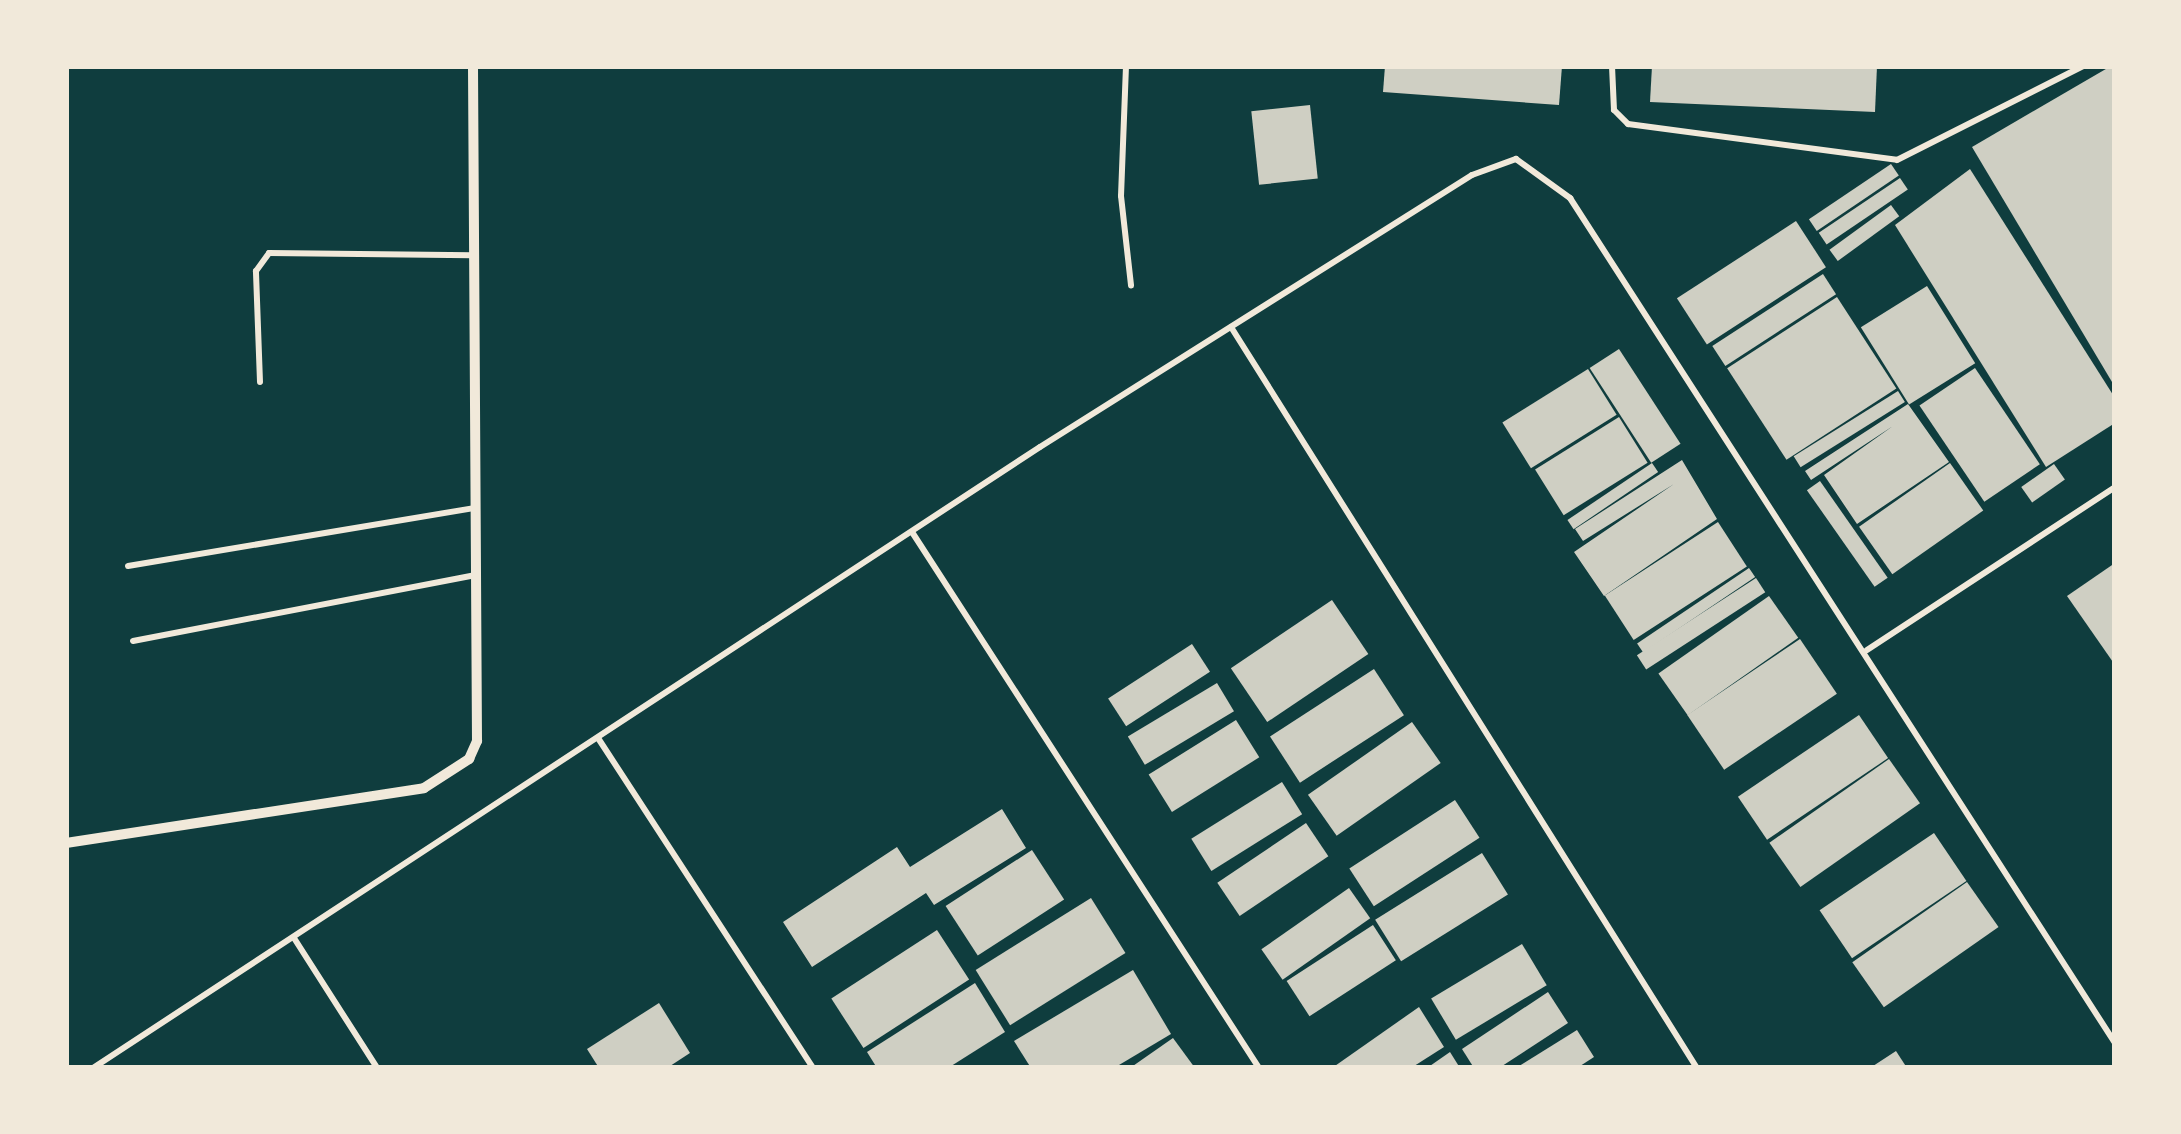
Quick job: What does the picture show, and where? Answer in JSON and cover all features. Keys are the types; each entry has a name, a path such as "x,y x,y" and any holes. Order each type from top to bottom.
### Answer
{"street":[{"path":"66,843 446,781 477,741 473,66"}],"lane":[{"path":"1126,66 1121,196 1131,285"},
{"path":"1612,66 1614,110 1628,124 1897,160 2083,66"},
{"path":"93,1068 911,531 1498,163 1531,163 1570,198 1867,650 2115,1043"},
{"path":"260,382 256,271 268,253 472,255"},
{"path":"1231,327 1697,1068"},
{"path":"1867,650 2115,487"},
{"path":"128,566 475,508"},
{"path":"911,531 1259,1068"},
{"path":"133,641 476,575"},
{"path":"598,738 813,1068"},
{"path":"295,938 376,1068"}],"building":[{"path":"1385,66 1562,66 1559,105 1383,92"},
{"path":"1652,66 1877,66 1875,112 1650,102"},
{"path":"2111,66 2115,73 2115,387 1972,147"},
{"path":"1310,105 1318,179 1259,185 1251,111"},
{"path":"1891,164 1899,176 1817,231 1809,219"},
{"path":"1970,169 2115,398 2115,423 2046,467 1895,225"},
{"path":"1900,178 1908,190 1827,244 1819,233"},
{"path":"1891,205 1899,216 1838,261 1830,250"},
{"path":"1796,221 1826,267 1707,344 1677,298"},
{"path":"1823,274 1836,294 1725,366 1712,346"},
{"path":"1927,286 1975,363 1909,405 1861,327"},
{"path":"1837,297 1896,388 1786,460 1727,368"},
{"path":"1619,349 1681,444 1651,463 1590,368"},
{"path":"1975,368 2040,464 1984,502 1919,405"},
{"path":"1588,369 1617,415 1531,468 1502,423"},
{"path":"1898,391 1905,402 1801,467 1794,456"},
{"path":"1908,404 1949,462 1857,524 1824,475 1893,426 1811,480 1805,471"},
{"path":"1619,417 1648,463 1564,515 1535,469"},
{"path":"1682,460 1717,519 1604,596 1574,552 1674,484 1583,541 1575,529"},
{"path":"1652,463 1658,472 1574,529 1567,520"},
{"path":"1950,463 1983,511 1892,574 1859,527"},
{"path":"2054,464 2065,480 2032,503 2021,487"},
{"path":"1820,481 1888,578 1875,587 1807,490"},
{"path":"1718,522 1747,566 1634,640 1605,596"},
{"path":"2115,563 2115,665 2067,596"},
{"path":"1749,568 1755,577 1643,653 1637,643"},
{"path":"1756,578 1765,592 1646,670 1637,655"},
{"path":"1769,596 1798,638 1688,715 1658,673"},
{"path":"1332,600 1368,654 1267,722 1231,668"},
{"path":"1800,639 1837,694 1724,770 1687,715"},
{"path":"1192,644 1210,672 1126,726 1108,698"},
{"path":"1374,669 1404,715 1300,783 1270,737"},
{"path":"1217,683 1234,711 1145,765 1128,737"},
{"path":"1859,715 1888,758 1767,840 1738,797"},
{"path":"1236,720 1259,757 1172,812 1149,775"},
{"path":"1412,722 1441,763 1337,836 1308,795"},
{"path":"1889,759 1920,803 1800,887 1769,843"},
{"path":"1282,782 1302,814 1211,871 1191,839"},
{"path":"1455,800 1480,838 1374,906 1349,869"},
{"path":"1002,809 1026,848 934,905 926,893 812,967 783,922 897,847 910,867"},
{"path":"1306,823 1328,856 1240,916 1217,883"},
{"path":"1934,833 1966,881 1852,958 1820,910"},
{"path":"1032,850 1064,899 978,956 946,906"},
{"path":"1482,853 1508,895 1401,961 1375,920"},
{"path":"1967,882 1999,927 1884,1007 1852,962"},
{"path":"1349,888 1370,918 1283,980 1261,949"},
{"path":"1091,898 1125,953 1010,1025 976,970"},
{"path":"1373,925 1396,960 1309,1016 1287,981"},
{"path":"937,930 969,979 863,1048 831,999"},
{"path":"1522,944 1547,985 1456,1040 1431,999"},
{"path":"1133,970 1171,1034 1114,1068 1031,1068 1014,1041"},
{"path":"975,983 1005,1032 948,1068 877,1068 867,1052"},
{"path":"1548,992 1568,1023 1499,1068 1474,1068 1462,1049"},
{"path":"659,1003 690,1053 667,1068 599,1068 587,1049"},
{"path":"1419,1007 1444,1047 1411,1068 1332,1068"},
{"path":"1577,1030 1594,1057 1577,1068 1516,1068"},
{"path":"1173,1038 1195,1068 1130,1068"},
{"path":"1896,1051 1907,1068 1870,1068"},
{"path":"1450,1052 1460,1068 1427,1068"}]}
